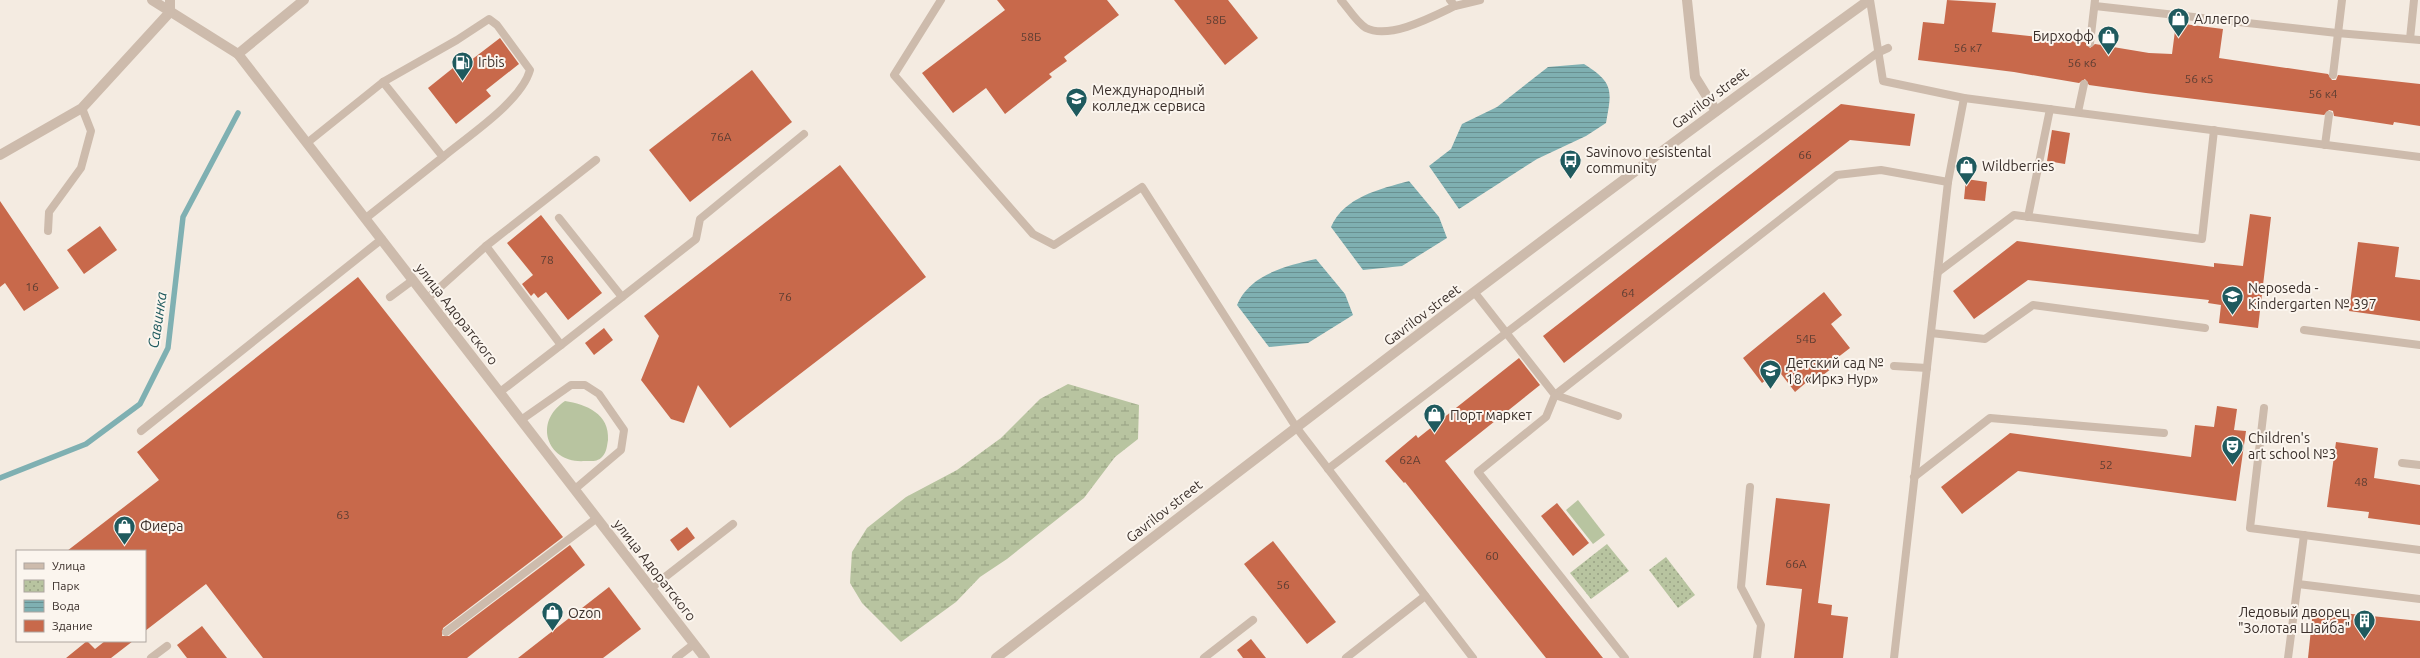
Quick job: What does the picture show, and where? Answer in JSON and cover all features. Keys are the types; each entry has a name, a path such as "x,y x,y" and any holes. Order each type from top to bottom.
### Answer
{"street":[{"path":"152,0 238,54 304,0"},
{"path":"0,156 82,108 170,12 170,0"},
{"path":"1688,0 1695,77 1716,111"},
{"name":"Gavrilov street","path":"996,658 1296,427 1716,111 1869,0"},
{"name":"улица Адоратского","path":"238,54 705,658"}],"lane":[{"path":"941,0 894,75 1033,234 1054,245 1142,187 1296,427 1473,658"},
{"path":"1341,0 1366,28 1382,31 1416,24 1453,3 1480,0"},
{"path":"1869,0 1883,81 1964,98 2420,157"},
{"path":"2333,75 2342,0"},
{"path":"2410,39 2414,0"},
{"path":"2090,43 2095,3 2337,33 2420,40"},
{"path":"307,143 383,82 457,40 489,19 497,25 530,70 528,76 509,102 366,218"},
{"path":"1328,468 1877,53 1888,48"},
{"path":"383,82 443,157"},
{"path":"2078,112 2084,84"},
{"path":"1894,658 1948,182 1964,98"},
{"path":"48,231 49,212 81,168 91,131 82,108"},
{"path":"2028,217 2050,109"},
{"path":"2325,145 2329,115"},
{"path":"1938,272 2014,215 2202,239 2214,130"},
{"path":"500,392 696,239 700,219 804,134"},
{"path":"427,299 486,246 596,160"},
{"path":"1625,658 1478,472 1546,417 1555,395 1837,175 1881,170 1948,182"},
{"path":"559,218 622,297"},
{"path":"141,431 382,239"},
{"path":"486,246 561,344"},
{"path":"390,297 413,280"},
{"path":"1475,293 1555,395 1618,416"},
{"path":"1931,333 1985,339 2033,305 2205,328"},
{"path":"2304,330 2420,345"},
{"path":"1894,366 1927,368"},
{"path":"522,420 571,385 585,385 590,388 599,394 613,411 624,430 621,450 575,489"},
{"path":"2264,408 2250,528 2420,550"},
{"path":"1914,477 1990,418 2164,433"},
{"path":"2402,463 2420,465"},
{"path":"1750,487 1740,587 1761,625 1757,658"},
{"path":"446,632 597,518"},
{"path":"651,588 732,524"},
{"path":"2288,658 2304,535"},
{"path":"2298,584 2420,599"},
{"path":"1346,658 1425,596"},
{"path":"1204,658 1253,620"},
{"path":"676,658 694,644"},
{"path":"151,658 161,655 167,646"}],"green space":[{"path":"1068,384 1139,405 1138,439 1115,457 1084,498 1007,559 980,577 956,602 901,642 862,603 850,583 852,552 867,528 906,497 957,470 1001,438 1040,399"},
{"path":"565,401 573,402 588,408 601,417 605,423 608,431 607,446 604,455 598,460 572,460 562,456 554,449 549,440 547,430 549,420 555,410"},
{"path":"1578,500 1605,535 1593,544 1566,510"},
{"path":"1607,544 1629,571 1591,599 1570,573"},
{"path":"1666,557 1695,595 1678,608 1649,570"}],"water":[{"path":"1584,64 1606,82 1610,95 1606,123 1586,136 1537,159 1459,209 1429,166 1451,149 1462,124 1497,107 1548,67"},
{"path":"1409,181 1439,217 1447,238 1402,266 1363,270 1331,227 1337,217 1354,201 1386,187"},
{"path":"1316,259 1345,294 1353,315 1308,343 1269,347 1237,305 1243,294 1251,286 1270,273 1281,268"}],"building":[{"path":"997,0 1107,0 1119,15 1064,57 1067,61 1049,74 1052,77 1005,114 986,88 953,113 922,73 1005,10"},
{"path":"1174,0 1228,0 1258,38 1225,65"},
{"path":"1947,0 1996,3 1992,32 2085,42 2090,48 2095,44 2149,53 2172,54 2176,23 2223,29 2219,58 2328,74 2332,80 2336,80 2338,75 2420,84 2420,126 2394,122 2393,125 2334,116 2333,111 2329,110 2324,115 2089,85 2085,79 2079,83 2014,72 1918,60 1923,22 1944,24"},
{"path":"500,38 519,64 486,90 491,96 456,124 428,88 463,60 466,64"},
{"path":"752,70 792,122 690,202 649,150"},
{"path":"1841,104 1915,114 1910,146 1850,140 1564,363 1543,336"},
{"path":"2052,130 2070,133 2065,164 2047,161"},
{"path":"840,165 926,277 730,428 698,385 684,423 671,419 641,380 659,336 644,316"},
{"path":"1966,179 1987,182 1985,201 1964,199"},
{"path":"0,201 59,288 24,311 5,283 0,287"},
{"path":"2250,214 2271,217 2258,328 2219,323 2221,305 2208,303 2209,300 2028,280 1974,319 1953,291 2017,241 2214,267 2214,263 2243,266"},
{"path":"541,215 602,293 568,320 546,292 538,298 534,293 531,296 522,284 533,275 507,243"},
{"path":"100,226 117,250 84,274 67,250"},
{"path":"2358,242 2399,247 2395,277 2420,280 2420,321 2349,311"},
{"path":"358,277 563,537 443,628 442,636 449,636 570,545 585,565 467,658 263,658 206,584 146,630 146,550 68,550 159,480 137,452"},
{"path":"1824,292 1842,315 1831,324 1850,348 1837,358 1840,362 1810,385 1808,381 1795,392 1778,370 1762,383 1743,358"},
{"path":"604,328 613,340 594,355 585,343"},
{"path":"1519,358 1540,385 1445,461 1603,658 1546,658 1405,482 1404,483 1385,461 1416,435 1418,438"},
{"path":"2217,406 2237,409 2234,430 2246,431 2236,501 2018,471 1962,514 1941,487 2010,433 2191,457 2195,425 2214,427"},
{"path":"2336,442 2378,448 2374,478 2420,485 2420,525 2368,518 2369,512 2327,507"},
{"path":"1776,498 1830,504 1818,603 1832,605 1831,615 1848,617 1843,658 1794,658 1802,589 1766,585"},
{"path":"1557,503 1589,543 1573,556 1541,516"},
{"path":"687,527 695,538 678,551 670,540"},
{"path":"1273,541 1336,622 1307,644 1244,564"},
{"path":"609,587 641,629 603,658 518,658"},
{"name":"Ледовый дворец \"Золотая Шайба\"","path":"2313,610 2420,621 2420,658 2308,658"},
{"path":"202,626 227,658 187,658 177,645"},
{"path":"1251,639 1266,658 1243,658 1237,650"},
{"path":"86,642 88,642 95,649 104,642 132,642 111,658 66,658"}],"waterway":[{"name":"Савинка","path":"0,478 86,444 140,404 168,348 183,217 238,113"}],"place":[{"name":"Аллегро","path":"2178,38"},
{"name":"Бирхофф","path":"2109,56"},
{"name":"Irbis","path":"462,82"},
{"name":"Международный колледж сервиса","path":"1077,118"},
{"name":"Savinovo resistental community","path":"1570,180"},
{"name":"Wildberries","path":"1966,186"},
{"name":"Neposeda - Kindergarten № 397","path":"2233,316"},
{"name":"Детский сад № 18 «Иркэ Нур»","path":"1771,390"},
{"name":"Порт маркет","path":"1435,434"},
{"name":"Children's art school №3","path":"2232,466"},
{"name":"Фиера","path":"125,546"},
{"name":"Ozon","path":"552,632"},
{"name":"Ледовый дворец \"Золотая Шайба\"","path":"2365,640"}]}
